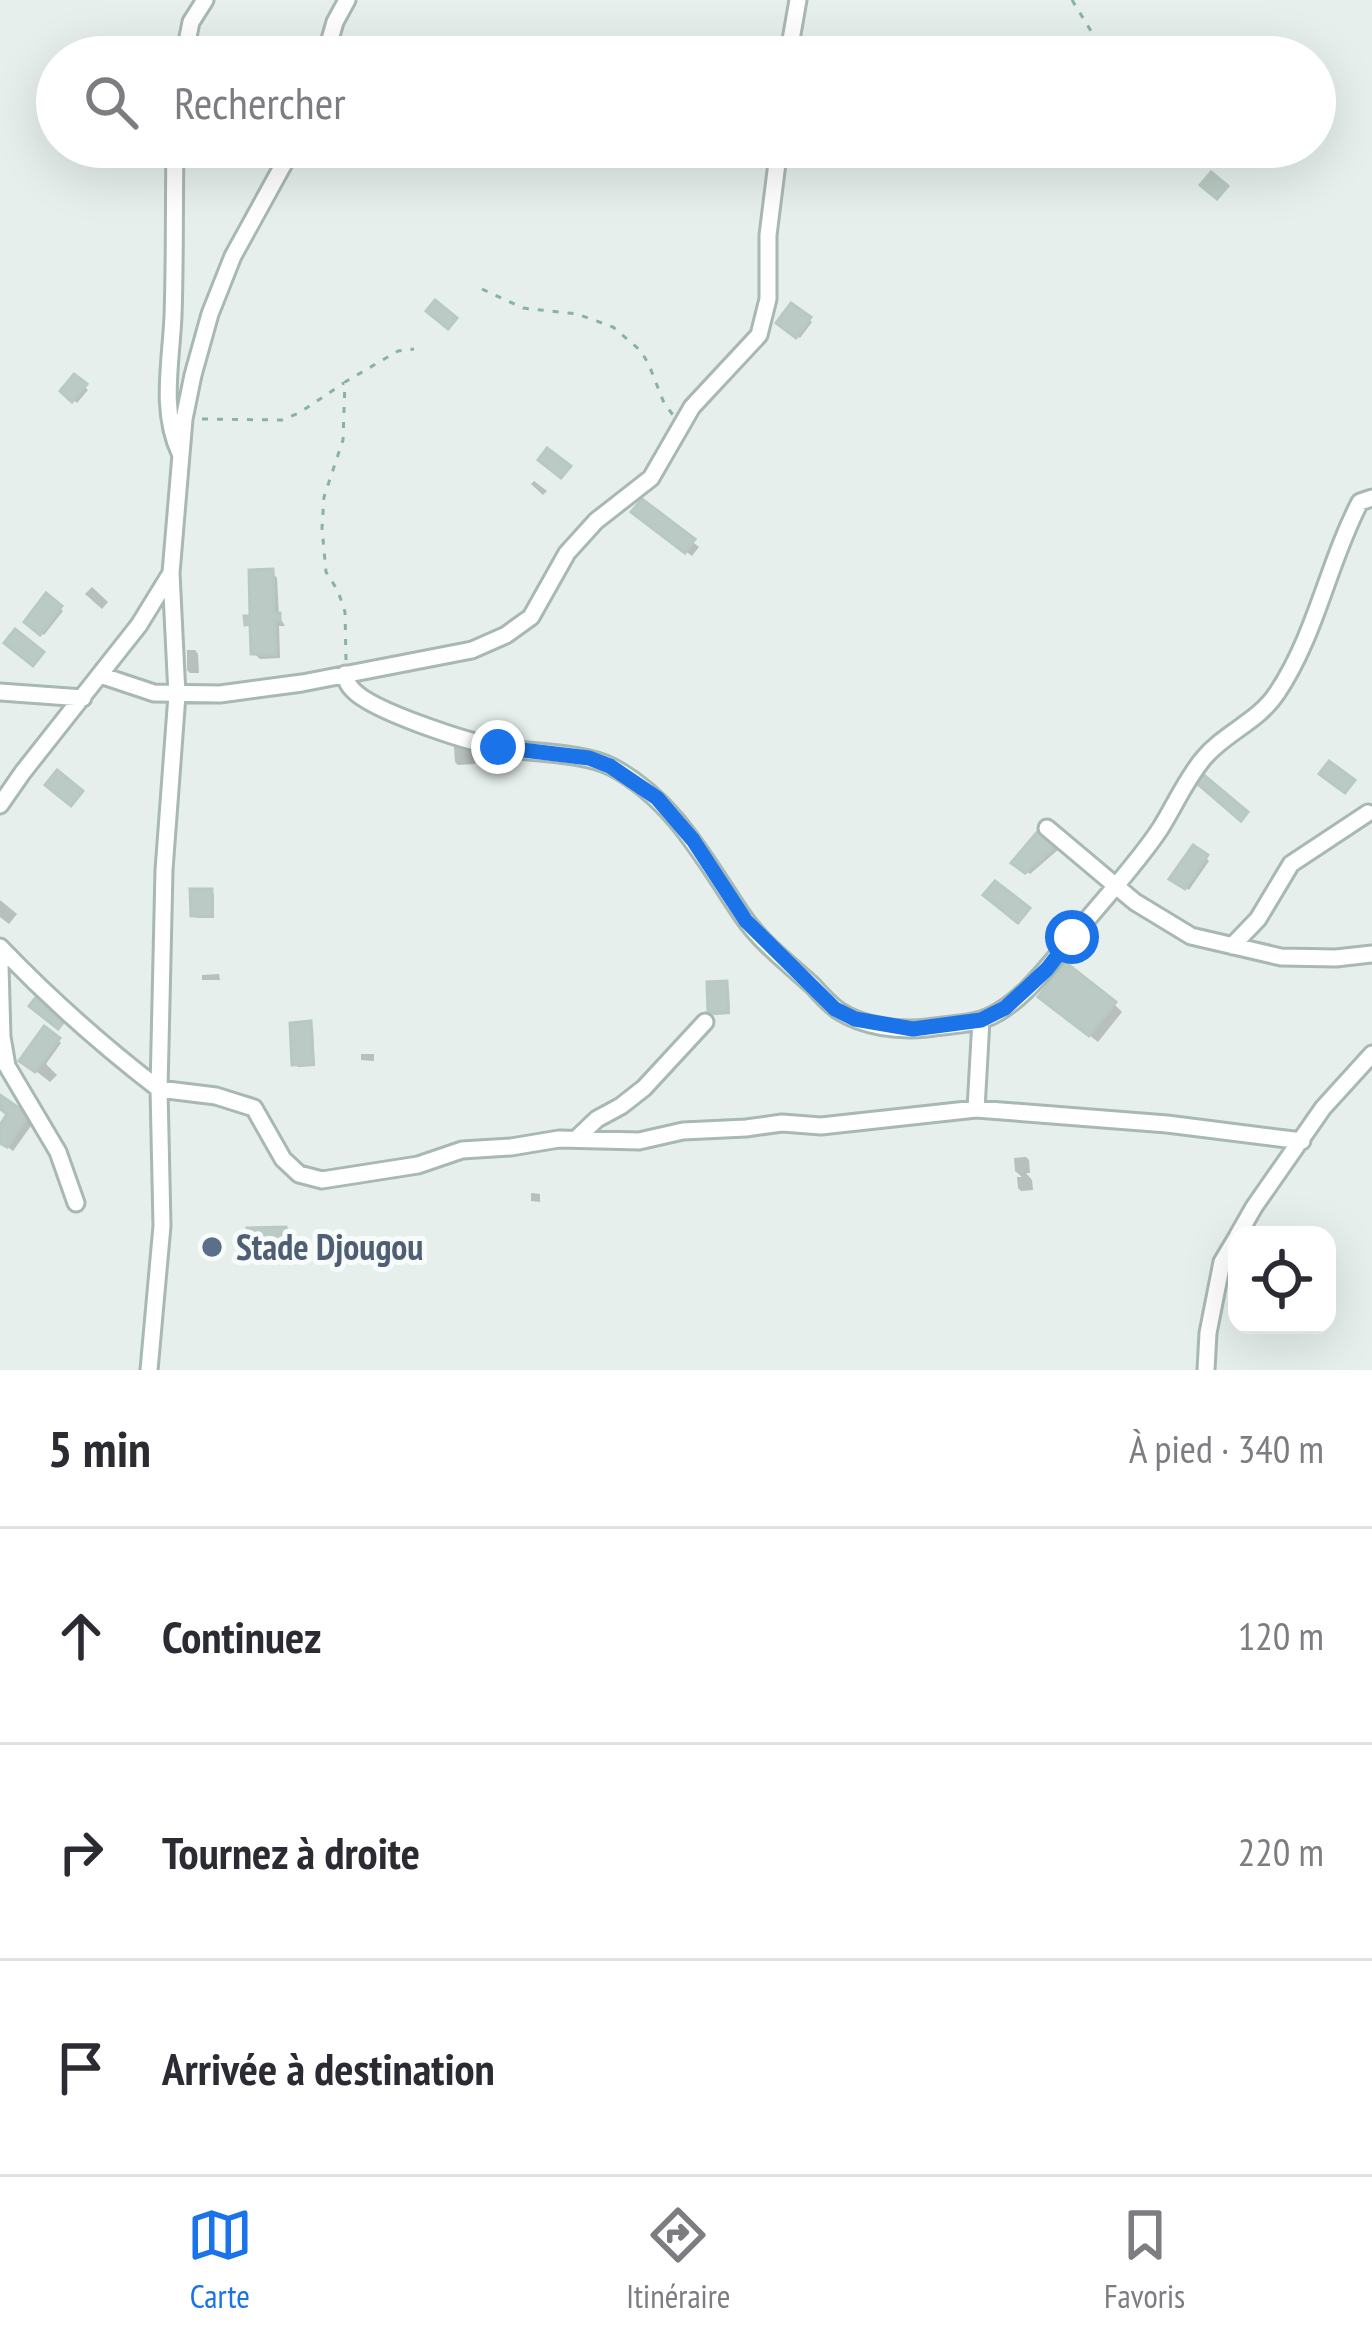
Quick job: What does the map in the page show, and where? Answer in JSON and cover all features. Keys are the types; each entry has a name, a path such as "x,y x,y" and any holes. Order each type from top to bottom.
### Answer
{"street":[{"path":"188,36 205,0"},
{"path":"331,36 346,0"},
{"path":"792,36 798,0"},
{"path":"175,168 168,416 181,455"},
{"path":"148,1370 162,1226 159,1089 164,870 177,694 171,573 184,419 210,314 233,256 281,168"},
{"path":"100,675 154,693 220,694 472,650 506,635 530,617 567,553 596,521 651,478 705,391 759,335 769,299 769,235 777,168"},
{"path":"345,674 355,693 400,716 498,747 589,758 636,782 676,818 746,921 835,1009 869,1024 913,1029 981,1020 1005,1008 1047,969 1118,886 1206,755 1258,716 1277,694 1301,648 1342,538 1360,502 1372,498"},
{"path":"0,805 139,625 171,573"},
{"path":"0,692 83,698"},
{"path":"1232,946 1258,920 1291,864 1368,813"},
{"path":"1047,828 1135,902 1192,936 1281,957 1372,954"},
{"path":"0,947 159,1089 217,1096 254,1108 283,1159 298,1174 322,1180 418,1165 462,1150 576,1139 639,1142 683,1131 782,1123 821,1126 976,1109 1168,1124 1302,1141"},
{"path":"0,965 2,1037 8,1066 45,1125 76,1203"},
{"path":"976,1109 981,1020"},
{"path":"576,1139 644,1088 705,1022"},
{"path":"1243,1226 1323,1108 1372,1054"},
{"path":"1206,1370 1208,1333 1228,1252"}],"path":[{"path":"1072,0 1093,36"},
{"path":"482,289 523,308 577,314 613,327 641,351 664,403 681,425"},
{"path":"184,419 282,420 398,350 414,349"},
{"path":"345,382 343,440 324,497 322,528 326,572 345,612 345,674"}],"building":[{"path":"1211,172 1228,186 1217,199 1200,185"},
{"path":"435,300 457,318 448,329 426,311"},
{"path":"791,303 811,317 796,338 776,323"},
{"path":"74,374 87,384 72,402 60,391"},
{"path":"547,448 571,466 561,478 538,460"},
{"path":"642,499 695,539 685,553 631,512"},
{"path":"273,569 274,613 280,613 280,621 275,621 276,654 251,654 250,624 245,625 244,616 250,616 249,570"},
{"path":"46,593 62,606 40,635 24,622"},
{"path":"15,629 44,652 33,666 4,643"},
{"path":"1329,761 1355,780 1345,793 1319,774"},
{"path":"57,770 83,791 71,806 45,785"},
{"path":"1199,771 1248,812 1241,821 1192,779"},
{"path":"1039,830 1058,844 1025,873 1011,863"},
{"path":"1193,845 1208,855 1185,889 1169,879"},
{"path":"995,881 1030,908 1018,923 983,895"},
{"path":"190,889 212,889 212,916 191,916"},
{"path":"1065,962 1116,1002 1089,1036 1038,997"},
{"path":"727,981 728,1012 708,1013 707,982"},
{"path":"37,996 66,1019 58,1029 29,1006"},
{"path":"311,1021 313,1064 292,1065 290,1023"},
{"path":"44,1026 60,1038 35,1072 19,1061"},
{"path":"0,1095 29,1115 7,1147 0,1143 0,1125 7,1114 0,1109"},
{"path":"286,1227 287,1241 248,1243 247,1228"}],"place":[{"name":"Stade Djougou","path":"212,1247"}],"route":[{"path":"498,747 589,758 636,782 676,818 746,921 786,963 835,1009 869,1024 913,1029 981,1020 1005,1008 1047,969 1072,937"}]}
